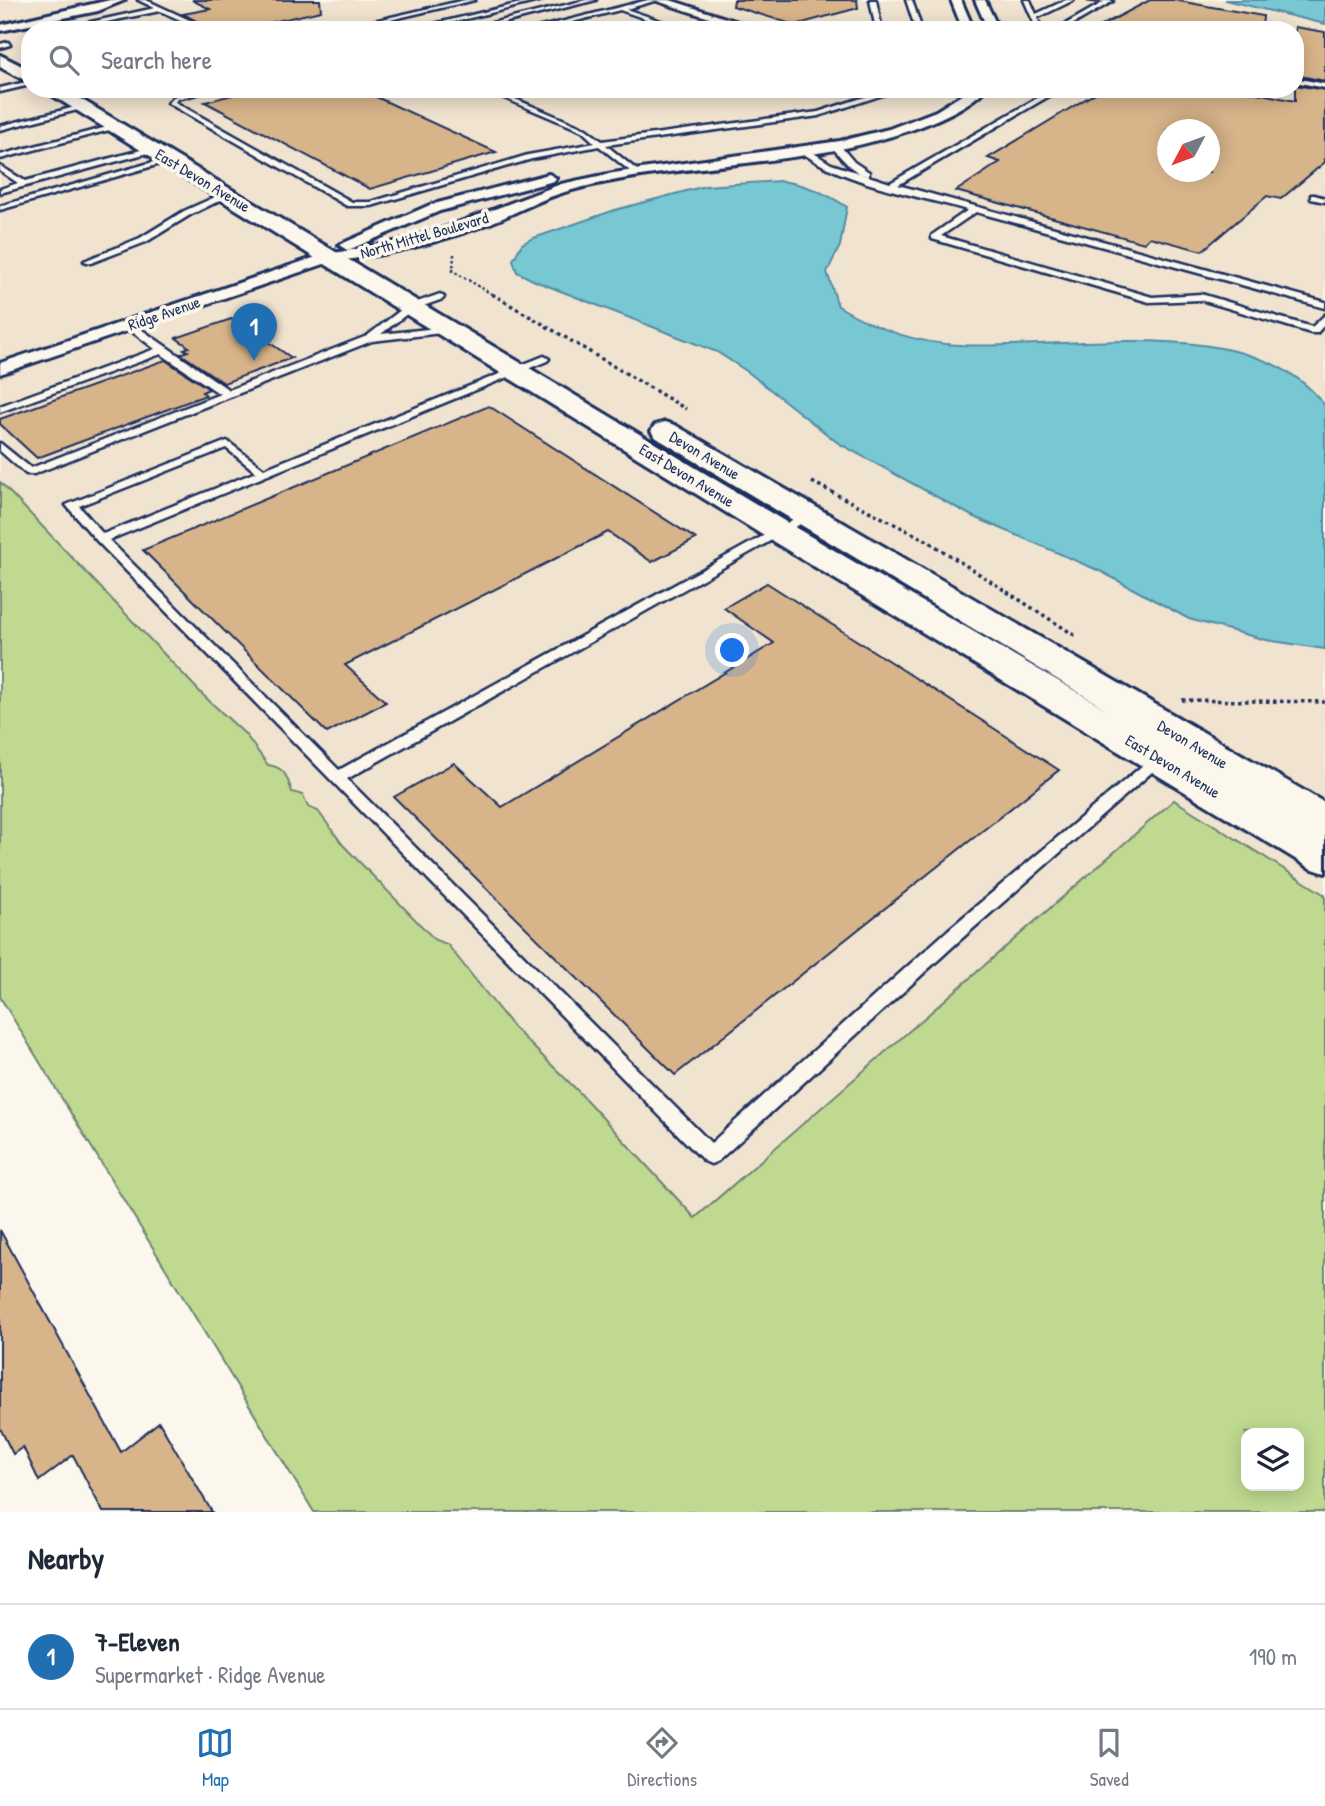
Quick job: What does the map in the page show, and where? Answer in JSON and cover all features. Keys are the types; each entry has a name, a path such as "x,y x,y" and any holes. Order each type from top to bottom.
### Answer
{"main road":[{"path":"2,47 21,54"},
{"path":"2,47 21,68"},
{"path":"84,98 206,159"},
{"name":"East Devon Avenue","path":"84,98 115,127 409,308 447,330 530,365 1172,748 1325,857"},
{"path":"327,229 394,268"},
{"path":"428,290 530,365"},
{"name":"Devon Avenue","path":"1172,748 1325,822"}],"street":[{"path":"0,20 120,0"},
{"path":"35,21 94,9 120,0"},
{"path":"657,0 728,21"},
{"path":"956,0 965,21"},
{"path":"980,0 990,21"},
{"path":"0,28 21,24"},
{"name":"North Mittel Boulevard","path":"328,258 361,248 480,222 565,188 635,173 803,150 897,130 929,119 965,98"},
{"name":"North Mittel Boulevard","path":"361,248 464,199 620,162 790,141 859,127 920,106"},
{"name":"Ridge Avenue","path":"0,369 328,258"}],"lane":[{"path":"141,0 190,21"},
{"path":"378,21 472,0"},
{"path":"450,21 540,0"},
{"path":"504,21 594,0 657,21"},
{"path":"568,21 657,0"},
{"path":"873,0 877,21"},
{"path":"909,0 916,21"},
{"path":"1027,0 1036,21"},
{"path":"1034,17 1071,0"},
{"path":"1074,21 1110,1 1091,0"},
{"path":"96,21 160,6"},
{"path":"1304,82 1325,86"},
{"path":"0,90 21,85"},
{"path":"0,128 84,98"},
{"path":"179,98 171,103 350,204 371,204 531,157 599,144 819,114 870,98"},
{"path":"508,98 584,130 635,173"},
{"path":"887,185 1042,98"},
{"path":"0,155 115,127"},
{"path":"834,144 851,164 887,185"},
{"path":"0,155 25,146"},
{"path":"0,191 152,149"},
{"path":"803,150 828,166 887,185 1325,305"},
{"path":"0,208 170,160"},
{"path":"0,168 24,184"},
{"path":"88,261 143,240 187,213 227,195"},
{"path":"1314,197 1325,200"},
{"path":"974,209 935,237 1152,300 1201,297 1314,331 1325,318"},
{"path":"0,446 30,472 370,338 428,290"},
{"path":"129,325 229,395"},
{"path":"370,338 447,330"},
{"path":"0,409 162,350"},
{"path":"101,539 530,365"},
{"path":"263,474 227,444 72,505 101,539 711,1155 954,935 1172,748"},
{"path":"337,778 794,524"}],"path":[{"path":"457,246 452,261 453,271 688,410"},
{"path":"808,481 926,540 1076,636"},
{"path":"1181,700 1325,702"}],"shaded area":[{"path":"0,0 1325,0 1325,895 1173,800 695,1218 577,1090 513,1027 447,944 435,940 343,845 318,811 308,807 292,792 285,773 268,765 245,734 226,720 215,704 203,695 0,482"}],"green space":[{"path":"0,482 203,695 245,734 268,765 282,770 292,792 303,795 308,807 318,811 343,845 435,940 447,944 513,1027 577,1090 695,1218 1174,800 1325,895 1325,1512 314,1512 0,997"}],"water":[{"path":"1225,0 1325,0 1325,24"},
{"path":"780,181 815,190 847,207 840,246 827,272 838,306 881,327 911,338 959,345 1155,341 1206,346 1253,356 1294,376 1325,406 1325,649 1266,640 1189,619 1102,572 972,516 838,443 748,372 717,352 535,281 517,272 513,260 522,244 531,239 615,210 705,186"}],"building":[{"path":"192,0 320,0 321,11 277,21 196,21 183,14 210,9"},
{"path":"734,0 857,0 858,8 810,21 782,21 733,6"},
{"path":"1150,0 1173,0 1263,16 1263,21 1110,21"},
{"path":"1304,28 1325,32 1325,81 1304,77"},
{"path":"1304,86 1325,90 1325,162 1281,199 1267,196 1202,251 1150,237 1144,243 956,191 1000,162 988,158 1087,98 1281,98 1295,101 1295,98 1304,98"},
{"path":"220,98 379,98 496,152 370,189 205,102"},
{"path":"231,319 292,358 224,383 181,354 188,351 184,349 189,347 176,338"},
{"path":"165,360 209,389 202,392 206,395 37,458 0,424 0,419"},
{"path":"489,406 696,539 652,562 608,532 345,665 386,702 327,733 143,550"},
{"path":"767,583 1059,770 675,1075 394,797 454,763 502,807 774,643 724,608"},
{"path":"0,1230 121,1452 159,1422 212,1512 103,1512 73,1455 39,1481 23,1447 13,1454 0,1428"}],"place":[{"name":"7-Eleven","path":"254,361"}]}
